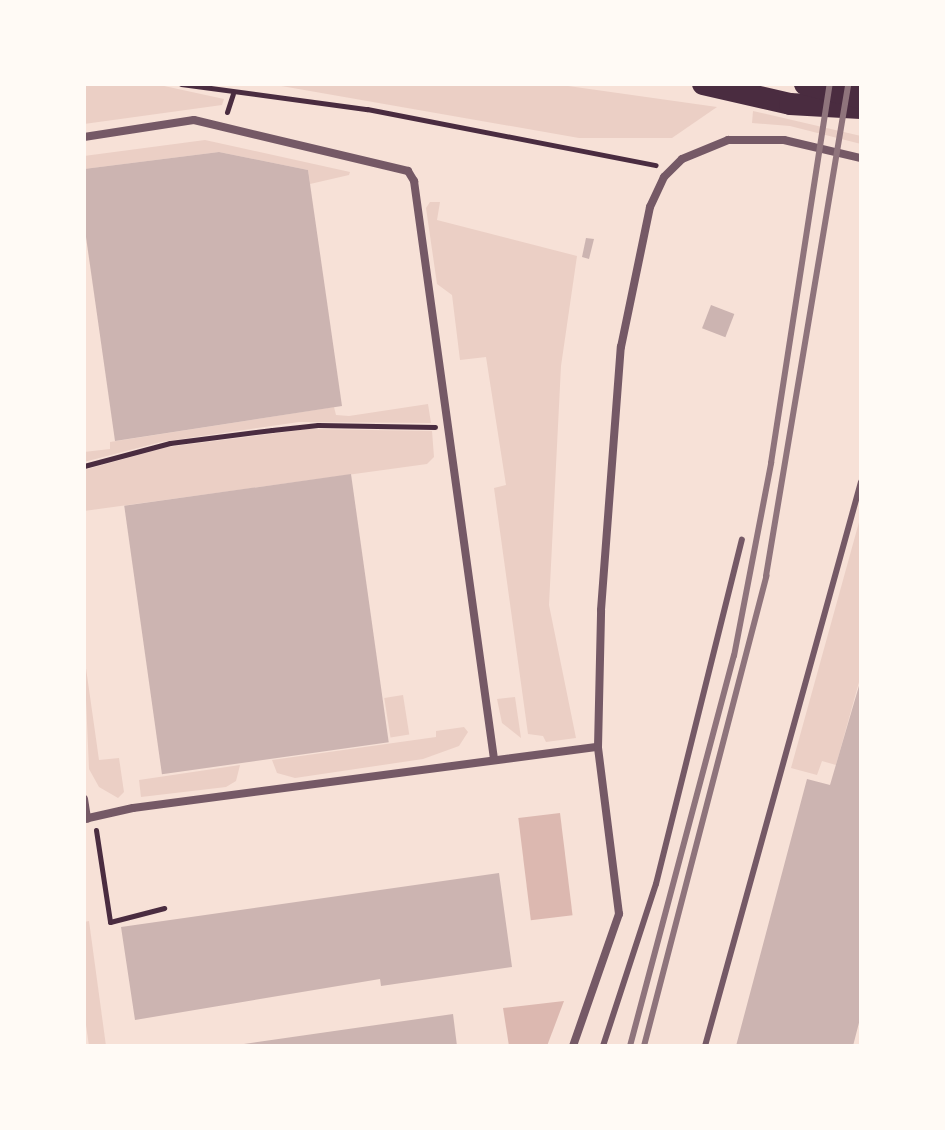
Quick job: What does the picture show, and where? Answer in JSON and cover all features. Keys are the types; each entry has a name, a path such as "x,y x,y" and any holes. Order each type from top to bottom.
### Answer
{"highway":[{"path":"703,84 790,104 861,108"},
{"path":"805,84 861,98"}],"street":[{"path":"84,137 194,120 408,171 414,181 494,759"},
{"path":"573,1046 619,914 598,747 605,536 621,347 650,207 673,168 694,150 747,138 784,140 861,158"},
{"path":"84,799 88,818 494,759 598,747"}],"lane":[{"path":"705,1046 861,482"},
{"path":"603,1046 656,884 742,540"}],"path":[{"path":"181,84 367,109 673,168"},
{"path":"84,466 170,443 303,426 448,427"},
{"path":"88,818 110,922 164,908"}],"shaded area":[{"path":"84,84 155,84 224,99 222,105 84,124"},
{"path":"270,84 554,84 717,107 672,138 579,138"},
{"path":"753,111 861,136 861,144 790,126 752,123"},
{"path":"205,140 350,172 349,175 310,184 308,170 219,152 84,169 84,156"},
{"path":"430,202 440,202 437,220 577,256 561,366 549,605 576,738 546,742 543,736 528,734 494,488 506,485 486,357 460,360 452,295 437,284 426,208"},
{"path":"428,404 431,423 299,422 161,442 84,462 84,452 110,449 110,442 334,407 336,415 349,416"},
{"path":"309,429 432,431 434,457 427,464 84,511 84,470 167,447"},
{"path":"861,515 861,675 836,765 822,761 817,775 791,768"},
{"path":"84,654 99,760 119,758 124,792 118,798 99,787 89,769"},
{"path":"403,695 409,735 390,737 384,698"},
{"path":"515,697 521,738 502,723 497,699"},
{"path":"464,727 468,732 459,746 423,759 295,778 277,773 272,760 436,737 436,731"},
{"path":"240,765 236,781 226,787 141,797 139,780"},
{"path":"560,813 573,915 531,920 518,818"},
{"path":"89,921 106,1046 89,1046 84,1011 84,922"},
{"path":"564,1001 547,1046 509,1046 503,1008"}],"building":[{"path":"219,152 308,170 342,406 115,441 84,223 84,169"},
{"path":"586,238 594,239 589,259 582,257"},
{"path":"711,305 734,314 725,337 702,328"},
{"path":"351,474 389,742 162,774 124,506"},
{"path":"861,679 861,1015 853,1046 736,1046 807,779 830,785"},
{"path":"499,873 512,967 381,986 380,979 135,1020 121,927"},
{"path":"453,1014 457,1046 244,1046 244,1044"}],"railway":[{"path":"630,1046 734,656 771,463 830,84"},
{"path":"644,1046 766,576 848,84"}]}
